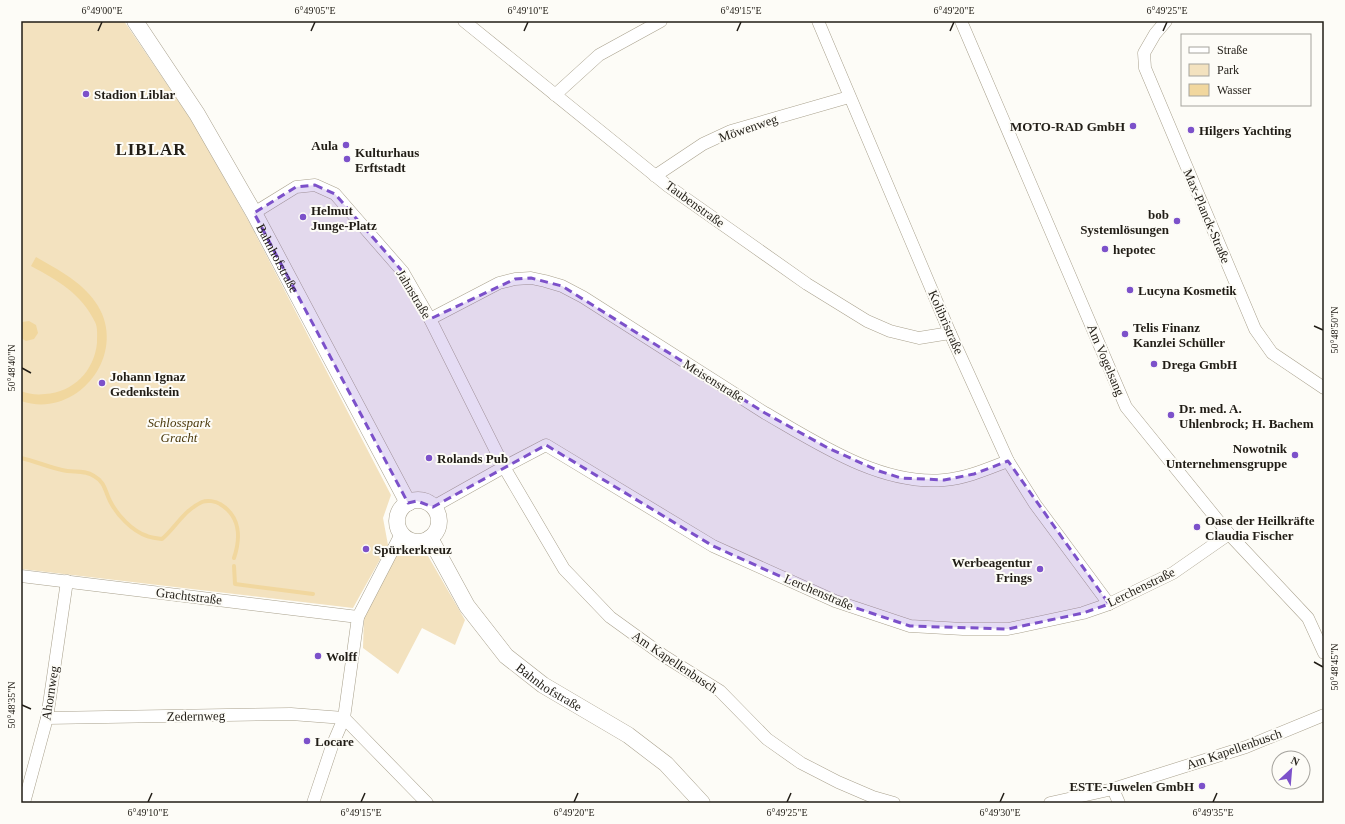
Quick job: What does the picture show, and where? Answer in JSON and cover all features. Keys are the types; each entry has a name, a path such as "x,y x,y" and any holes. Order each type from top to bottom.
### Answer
{"street":[{"name":"Bahnhofstraße","path":"135,21 197,114 254,213 408,503"},
{"name":"Taubenstraße","path":"464,21 655,176 807,284 868,320 890,331 919,338 950,333"},
{"path":"555,95 599,55 661,21"},
{"name":"Kolibristraße","path":"818,21 950,333 1008,461 1035,504 1110,604"},
{"name":"Am Vogelsang","path":"961,21 1126,408 1229,534 1308,618 1324,653"},
{"name":"Max-Planck-Straße","path":"1166,21 1144,53 1145,68 1255,329 1272,353 1324,388"},
{"name":"Möwenweg","path":"655,176 704,144 731,131 849,96"},
{"name":"Jahnstraße","path":"254,213 296,187 316,185 335,194 403,272 430,319 504,467"},
{"name":"Meisenstraße","path":"430,319 499,284 515,279 530,278 545,280 562,286 583,298 765,413 852,461 879,472 901,478 944,480 974,474 1008,461"},
{"name":"Lerchenstraße","path":"434,507 546,445 713,546 835,601 910,626 963,629 1008,629 1084,613 1110,604 1173,573 1229,534"},
{"name":"Am Kapellenbusch","path":"504,467 564,569 610,617 664,656 720,692 767,739 801,763 838,782 888,802"},
{"path":"417,501 427,503 434,507 438,516 439,524 436,532 430,538 423,542 411,541 401,534 398,529 397,519 401,508 408,503 417,501"},
{"path":"313,803 332,746 344,718 358,617 401,534"},
{"name":"Bahnhofstraße","path":"430,538 467,606 506,656 543,685 628,735 666,764 702,803"},
{"name":"Grachtstraße","path":"21,576 358,617"},
{"name":"Ahornweg","path":"24,803 47,718 67,581"},
{"name":"Zedernweg","path":"47,718 292,714 344,718"},
{"name":"Am Kapellenbusch","path":"1050,803 1113,789 1246,748 1324,715"},
{"path":"344,718 427,803"},
{"path":"1113,789 1119,803"}],"highlighted area":[{"path":"315,185 335,194 403,272 430,319 515,279 531,278 562,286 765,413 828,448 879,471 901,478 944,480 974,474 1008,461 1109,604 1083,613 1008,629 910,626 835,601 713,546 546,445 433,507 417,501 408,503 254,213 296,187"}],"green space":[{"name":"Schlosspark Gracht","path":"21,21 124,21 192,121 247,218 391,495 383,518 388,545 353,608 21,569"},
{"path":"399,551 428,556 465,620 455,645 422,628 398,674 363,648 364,616"}],"water":[{"path":"36,257 70,278 86,290 98,306 106,325 106,345 101,363 91,379 77,392 60,401 41,404 21,401 21,391 33,394 55,392 65,389 81,378 92,362 97,343 97,332 96,324 90,312 76,296 59,282 31,266"},
{"path":"29,321 36,325 38,333 34,339 26,341 21,338 21,324 22,322"}],"waterway":[{"path":"21,458 57,469 90,474 98,478 103,484 110,501 121,517 141,534 150,537 162,539 185,514 196,505 209,501 218,503 227,509 235,521 238,542 234,558"},
{"path":"234,566 235,584 313,594"}],"place":[{"name":"Stadion Liblar","path":"86,94"},
{"name":"MOTO-RAD GmbH","path":"1133,126"},
{"name":"Hilgers Yachting","path":"1191,130"},
{"name":"Aula","path":"346,145"},
{"name":"Kulturhaus Erftstadt","path":"347,159"},
{"name":"Helmut Junge-Platz","path":"303,217"},
{"name":"bob Systemlösungen","path":"1177,221"},
{"name":"hepotec","path":"1105,249"},
{"name":"Lucyna Kosmetik","path":"1130,290"},
{"name":"Telis Finanz Kanzlei Schüller","path":"1125,334"},
{"name":"Drega GmbH","path":"1154,364"},
{"name":"Johann Ignaz Gedenkstein","path":"102,383"},
{"name":"Dr. med. A. Uhlenbrock; H. Bachem","path":"1171,415"},
{"name":"Nowotnik Unternehmensgruppe","path":"1295,455"},
{"name":"Rolands Pub","path":"429,458"},
{"name":"Oase der Heilkräfte Claudia Fischer","path":"1197,527"},
{"name":"Spürkerkreuz","path":"366,549"},
{"name":"Werbeagentur Frings","path":"1040,569"},
{"name":"Wolff","path":"318,656"},
{"name":"Locare","path":"307,741"},
{"name":"ESTE-Juwelen GmbH","path":"1202,786"}],"district":[{"name":"LIBLAR","path":"151,149"}]}
